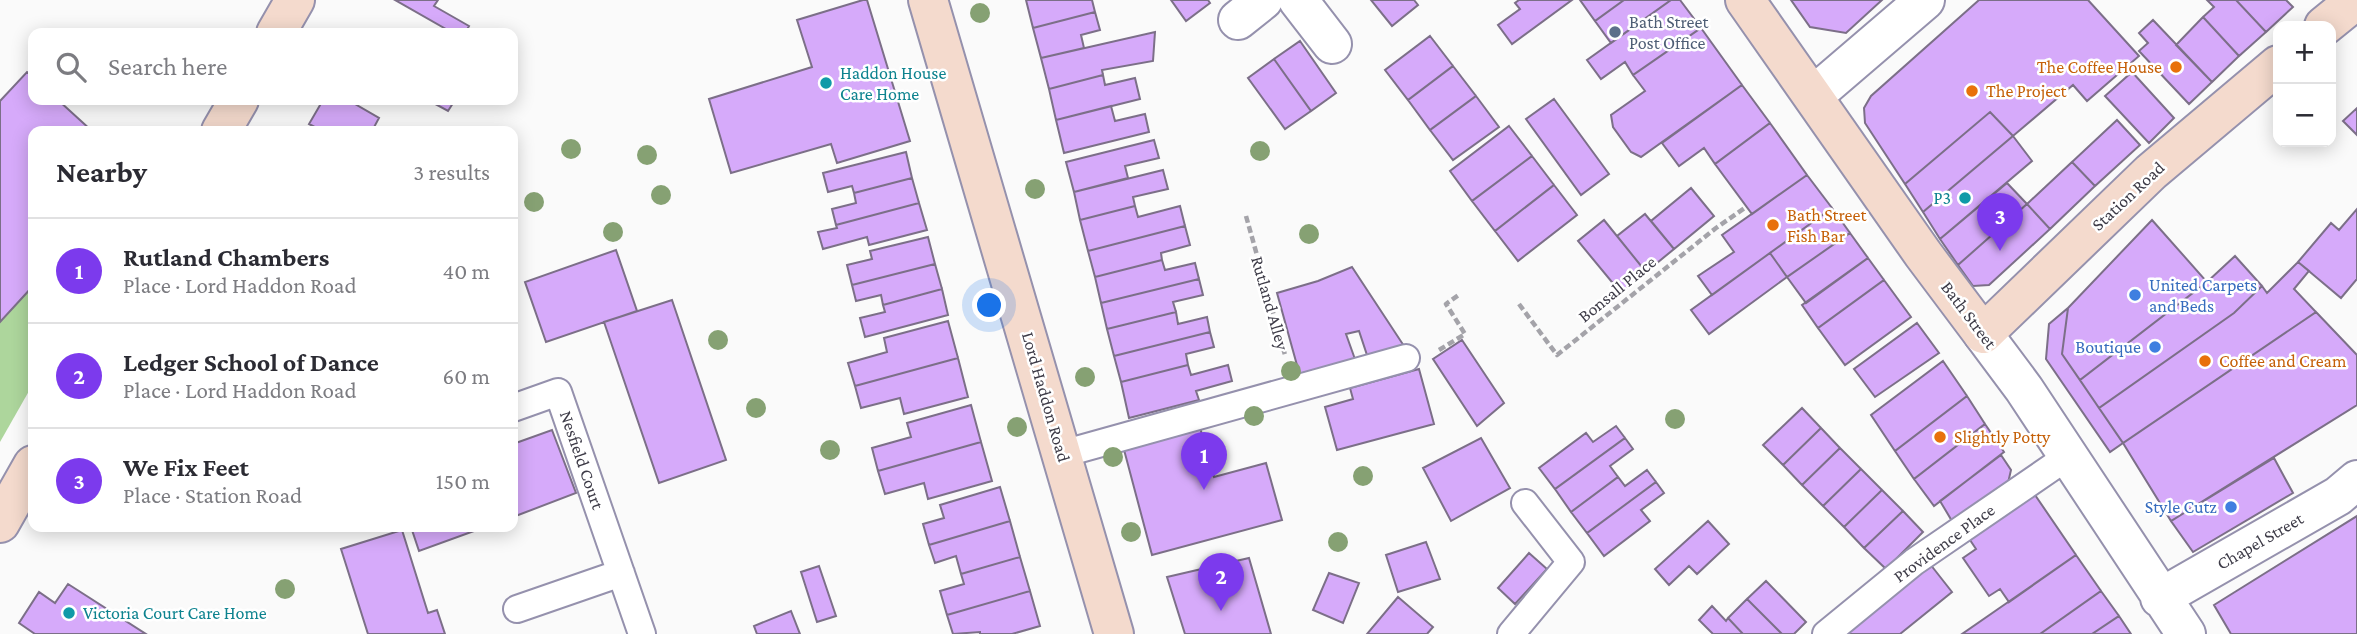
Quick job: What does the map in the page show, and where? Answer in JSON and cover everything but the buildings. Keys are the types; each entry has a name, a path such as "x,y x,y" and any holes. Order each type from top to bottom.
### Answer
{"street":[{"path":"279,28 295,0"},
{"name":"Lord Haddon Road","path":"928,0 1114,634"},
{"path":"1298,0 1332,44"},
{"name":"Bath Street","path":"1745,0 1923,254 2024,389 2186,634"},
{"path":"1813,96 1925,0"},
{"path":"2331,21 2356,0"},
{"name":"Station Road","path":"1983,334 2151,172 2273,69"},
{"path":"224,126 236,105"},
{"path":"0,523 28,474"},
{"name":"Chapel Street","path":"2160,598 2338,496 2357,480"}],"lane":[{"path":"1062,454 1406,358"},
{"name":"Nesfield Court","path":"518,406 558,392 642,634"},
{"name":"Providence Place","path":"1826,634 1913,562 2067,457"},
{"path":"1511,634 1571,562 1525,503"},
{"path":"517,609 621,573"}],"path":[{"name":"Bonsall Place","path":"1519,304 1557,355 1746,207"},
{"name":"Rutland Alley","path":"1245,216 1294,390"},
{"path":"1443,346 1465,334 1446,304 1460,294"}],"green space":[{"path":"28,291 28,393 0,442 0,322"}],"place":[{"name":"Bath Street Post Office","path":"1615,32"},
{"name":"The Coffee House","path":"2176,67"},
{"name":"Haddon House Care Home","path":"826,83"},
{"name":"The Project","path":"1972,91"},
{"name":"P3","path":"1965,198"},
{"name":"Bath Street Fish Bar","path":"1773,225"},
{"name":"We Fix Feet","path":"2000,251"},
{"name":"United Carpets and Beds","path":"2135,295"},
{"name":"Boutique","path":"2155,347"},
{"name":"Coffee and Cream","path":"2205,361"},
{"name":"Slightly Potty","path":"1940,437"},
{"name":"Rutland Chambers","path":"1204,490"},
{"name":"Style Cutz","path":"2231,507"},
{"name":"Ledger School of Dance","path":"1221,611"},
{"name":"Victoria Court Care Home","path":"69,613"}]}
